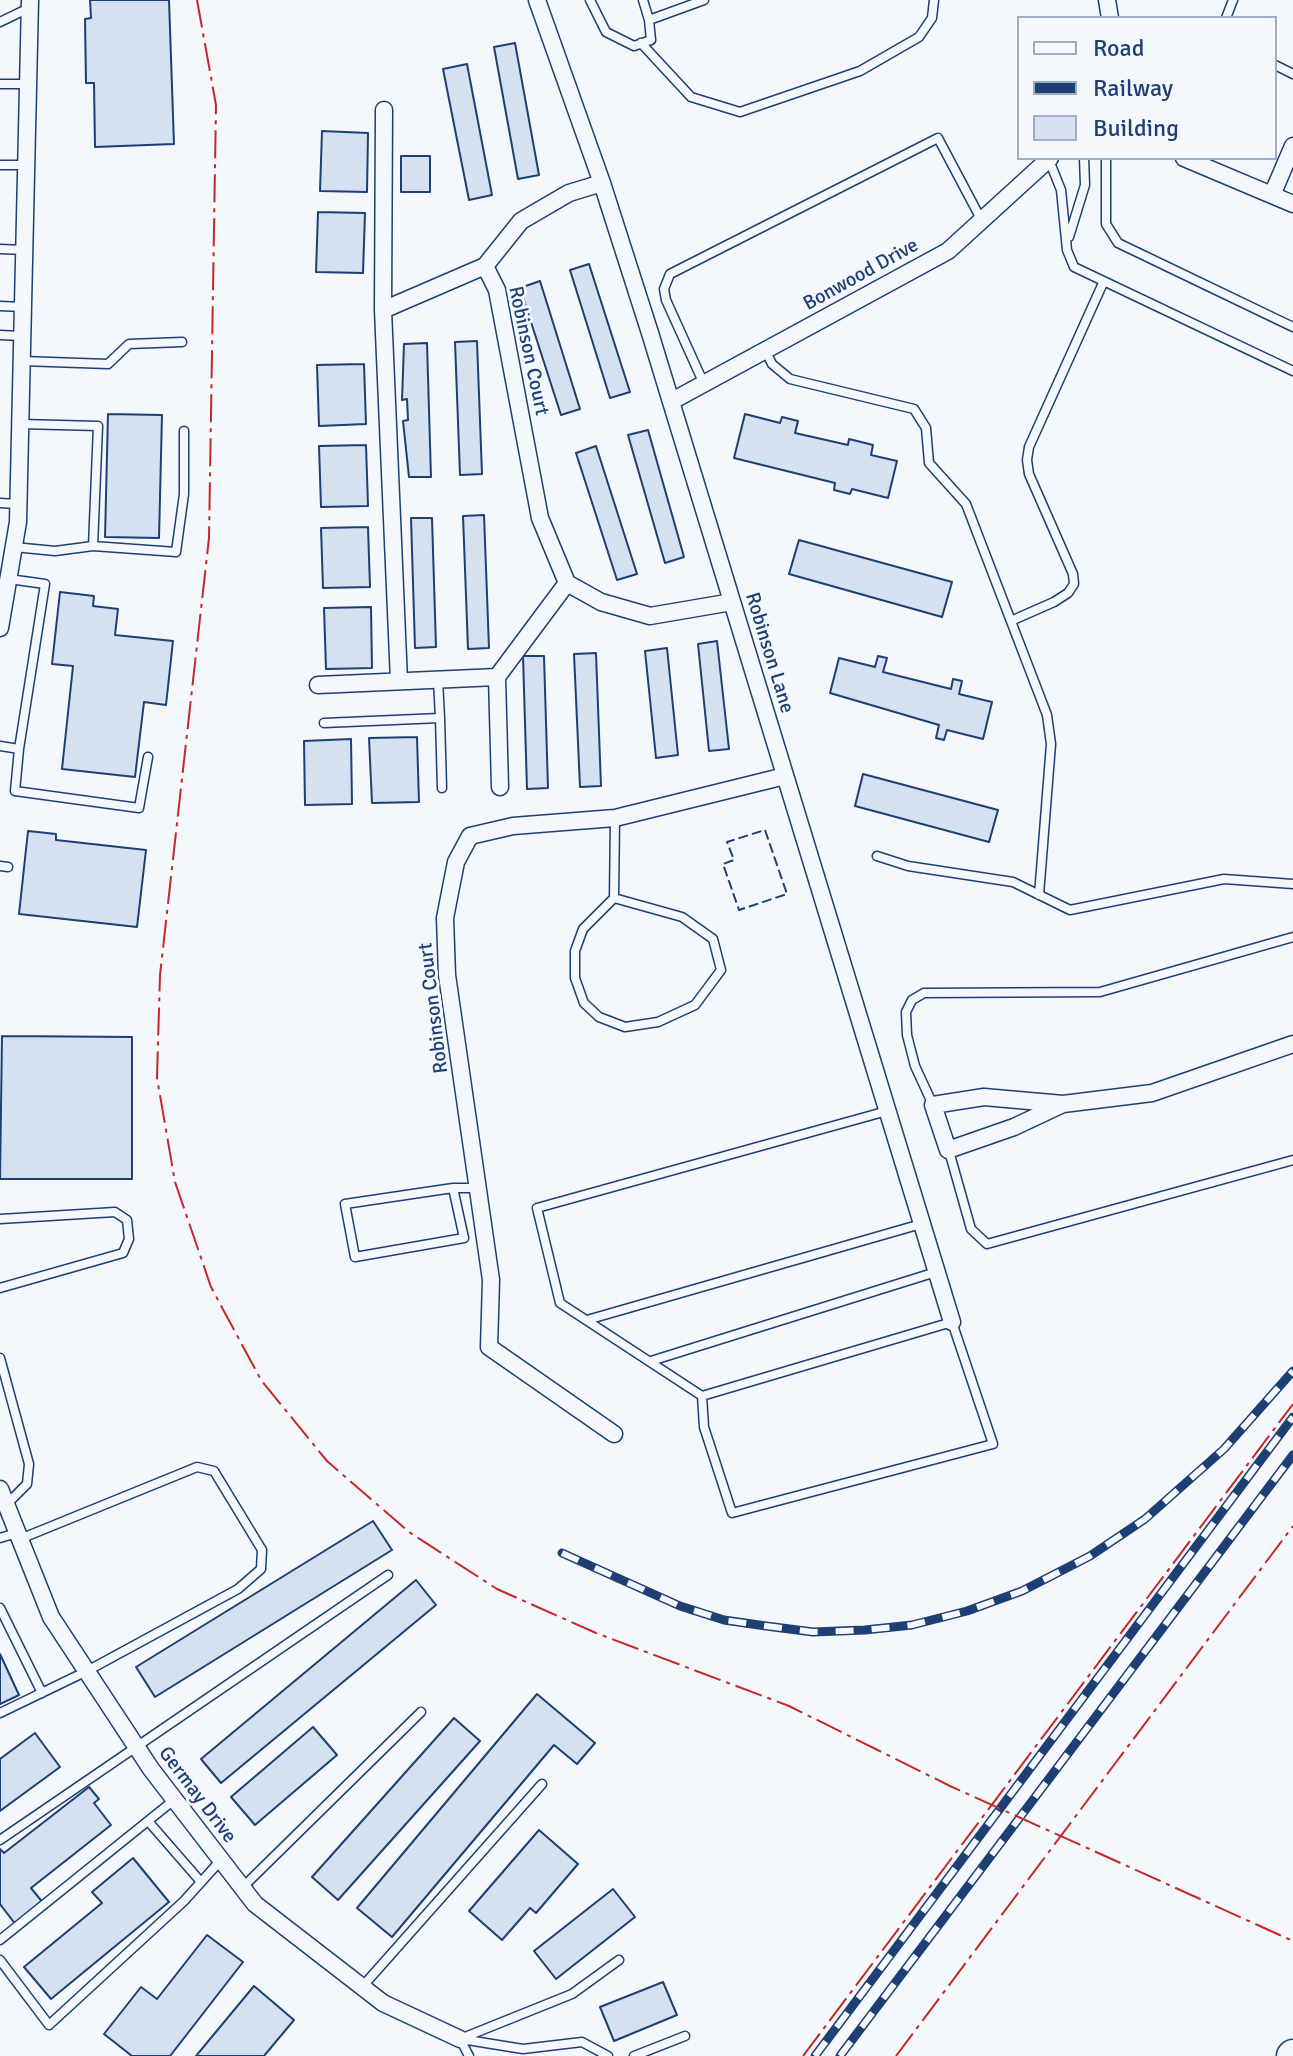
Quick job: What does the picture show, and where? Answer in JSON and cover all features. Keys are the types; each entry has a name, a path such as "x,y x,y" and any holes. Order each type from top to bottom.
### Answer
{"street":[{"name":"Robinson Lane","path":"537,0 602,183 672,401 952,1322"},
{"path":"0,628 18,504 31,3"},
{"path":"384,110 383,310 399,681"},
{"path":"1272,195 1293,146"},
{"name":"Bonwood Drive","path":"672,401 948,251 1048,160"},
{"path":"1189,160 1293,204"},
{"name":"Robinson Court","path":"383,310 485,266 521,221 569,193 602,183"},
{"name":"Robinson Court","path":"485,266 497,290 540,518 567,583"},
{"path":"500,787 497,677 567,583 601,602 650,616 732,602"},
{"path":"318,685 497,677"},
{"name":"Robinson Court","path":"614,1434 489,1347 491,1280 447,975 445,918 456,862 470,836 513,826 615,818 785,776"},
{"path":"1063,1104 1003,1131 948,1150 933,1105 984,1097 1063,1104 1152,1093 1293,1044"},
{"name":"Germay Drive","path":"0,1489 5,1513 18,1536 51,1617 136,1746 255,1904 383,2003 460,2039"}],"lane":[{"path":"590,0 606,32 634,46 651,40 643,0"},
{"path":"649,20 704,0"},
{"path":"641,43 691,97 740,112 860,71 919,37 932,18 934,0"},
{"path":"0,22 31,3"},
{"path":"0,84 30,84"},
{"path":"704,384 666,300 664,289 670,274 938,138 982,221"},
{"path":"1049,160 1061,190 1067,250 1074,267 1293,371"},
{"path":"1067,250 1072,217 1085,185 1084,160"},
{"path":"1106,160 1106,224 1118,243 1293,327"},
{"path":"0,165 27,165"},
{"path":"0,249 25,250"},
{"path":"1013,620 1054,602 1068,593 1074,584 1073,574 1029,474 1027,460 1029,447 1103,283"},
{"path":"0,306 24,307"},
{"path":"0,335 23,336"},
{"path":"22,361 108,364 129,344 182,342"},
{"path":"765,350 772,364 790,379 914,409 922,417 929,463 966,504 1047,715 1051,744 1039,895"},
{"path":"21,424 98,426 93,546"},
{"path":"14,547 55,551 93,546 176,552 184,494 184,431"},
{"path":"0,503 18,504"},
{"path":"8,579 45,584 15,791 139,808 148,757"},
{"path":"438,679 442,788"},
{"path":"324,723 440,718"},
{"path":"0,746 19,749"},
{"path":"614,898 682,917 713,939 721,970 695,1005 658,1022 625,1027 599,1017 584,1003 575,978 575,951 583,929 614,898 615,818"},
{"path":"877,856 908,866 1013,882 1070,910 1224,879 1293,884"},
{"path":"933,1105 907,1035 906,1012 912,1000 924,993 1100,992 1293,937"},
{"path":"702,1396 560,1303 537,1208 887,1111"},
{"path":"948,1150 971,1229 987,1244 997,1244 1293,1160"},
{"path":"453,1188 464,1238 355,1257 345,1204 453,1188 480,1188"},
{"path":"0,1219 115,1212 127,1220 129,1239 123,1253 0,1288"},
{"path":"587,1320 921,1224"},
{"path":"651,1361 936,1272"},
{"path":"952,1322 993,1444 732,1513 704,1427 702,1396 952,1322"},
{"path":"0,1358 29,1464 27,1484 5,1513"},
{"path":"0,1538 18,1536 197,1467 214,1471 262,1550 261,1569 238,1589 87,1671 0,1713"},
{"path":"0,1840 388,1575"},
{"path":"0,1608 42,1693"},
{"path":"242,1887 421,1712"},
{"path":"362,1987 542,1784"},
{"path":"0,1940 175,1800"},
{"path":"148,1821 201,1882"},
{"path":"0,1960 49,2025 221,1860"},
{"path":"460,2039 572,1994 619,1960"},
{"path":"634,2056 685,2036"},
{"path":"460,2039 469,2056"},
{"path":"460,2039 523,2049 582,2042 608,2056"}],"building":[{"path":"90,0 169,0 174,144 95,147 94,83 86,83 85,19 91,18"},
{"path":"515,43 539,175 518,179 494,47"},
{"path":"467,64 492,195 469,200 443,69"},
{"path":"322,131 368,133 367,192 320,191"},
{"path":"401,156 430,156 430,192 401,192"},
{"path":"318,212 365,213 363,273 316,272"},
{"path":"589,264 630,392 610,398 570,270"},
{"path":"540,281 580,409 561,415 520,288"},
{"path":"477,341 482,474 460,475 455,342"},
{"path":"427,343 431,477 409,477 403,421 408,420 407,399 402,400 404,344"},
{"path":"364,364 366,424 319,426 317,365"},
{"path":"108,414 162,415 159,538 105,537"},
{"path":"745,414 780,423 782,417 798,421 795,433 848,445 849,439 873,445 871,455 897,461 888,498 852,489 850,494 834,490 835,483 734,458"},
{"path":"648,430 684,557 665,563 628,435"},
{"path":"366,445 368,506 321,507 319,446"},
{"path":"596,446 637,574 617,580 576,453"},
{"path":"484,515 489,648 468,649 463,516"},
{"path":"411,518 432,518 436,647 415,648"},
{"path":"368,527 370,587 323,588 321,528"},
{"path":"799,540 952,582 942,617 789,574"},
{"path":"60,592 94,596 93,606 118,609 115,635 173,641 166,705 144,702 135,777 62,769 73,666 52,664"},
{"path":"371,607 372,668 326,669 324,608"},
{"path":"717,641 729,749 709,751 698,644"},
{"path":"667,648 678,755 656,758 645,651"},
{"path":"596,653 601,786 580,787 574,654"},
{"path":"523,656 544,656 548,788 527,789"},
{"path":"878,656 887,658 883,672 951,689 953,679 962,681 959,694 992,702 983,739 947,730 944,740 936,738 939,725 830,693 839,658 875,667"},
{"path":"417,737 419,802 372,803 369,738"},
{"path":"351,739 352,804 305,805 304,741"},
{"path":"863,774 998,810 989,842 855,806"},
{"path":"28,831 56,834 56,840 146,850 137,927 19,914"},
{"path":"2,1036 132,1037 132,1179 0,1179"},
{"path":"373,1521 392,1550 155,1697 136,1667"},
{"path":"416,1580 436,1605 221,1783 201,1759"},
{"path":"0,1654 19,1695 0,1704"},
{"path":"537,1694 595,1743 577,1764 554,1745 392,1937 357,1908"},
{"path":"454,1718 480,1741 338,1900 312,1877"},
{"path":"313,1727 337,1755 255,1825 231,1797"},
{"path":"35,1733 60,1767 0,1811 0,1759"},
{"path":"89,1787 99,1799 94,1803 111,1825 31,1888 44,1904 16,1925 0,1904 0,1849 4,1853"},
{"path":"539,1830 578,1864 536,1913 530,1908 502,1940 469,1911"},
{"path":"133,1858 169,1902 51,1999 24,1967 102,1903 92,1892"},
{"path":"613,1889 635,1917 556,1979 534,1951"},
{"path":"207,1935 243,1962 170,2056 132,2056 104,2034 141,1987 157,1999"},
{"path":"663,1982 677,2015 614,2041 600,2007"},
{"path":"254,1986 294,2020 264,2056 196,2056"}],"railway":[{"path":"562,1553 680,1606 724,1620 813,1632 912,1625 967,1611 1022,1591 1090,1556 1145,1519 1224,1449 1293,1371"},
{"path":"815,2056 1293,1417"},
{"path":"840,2056 1293,1455"}],"fence":[{"path":"765,830 787,894 739,910 723,864 734,860 727,842 765,830"}],"power":[{"path":"197,0 216,105 209,538 160,975 157,1078 175,1182 211,1287 261,1380 327,1461 409,1532 497,1589 596,1633 789,1706 950,1786 1293,1941"},
{"path":"803,2056 1293,1404"},
{"path":"896,2056 1293,1526"}]}
